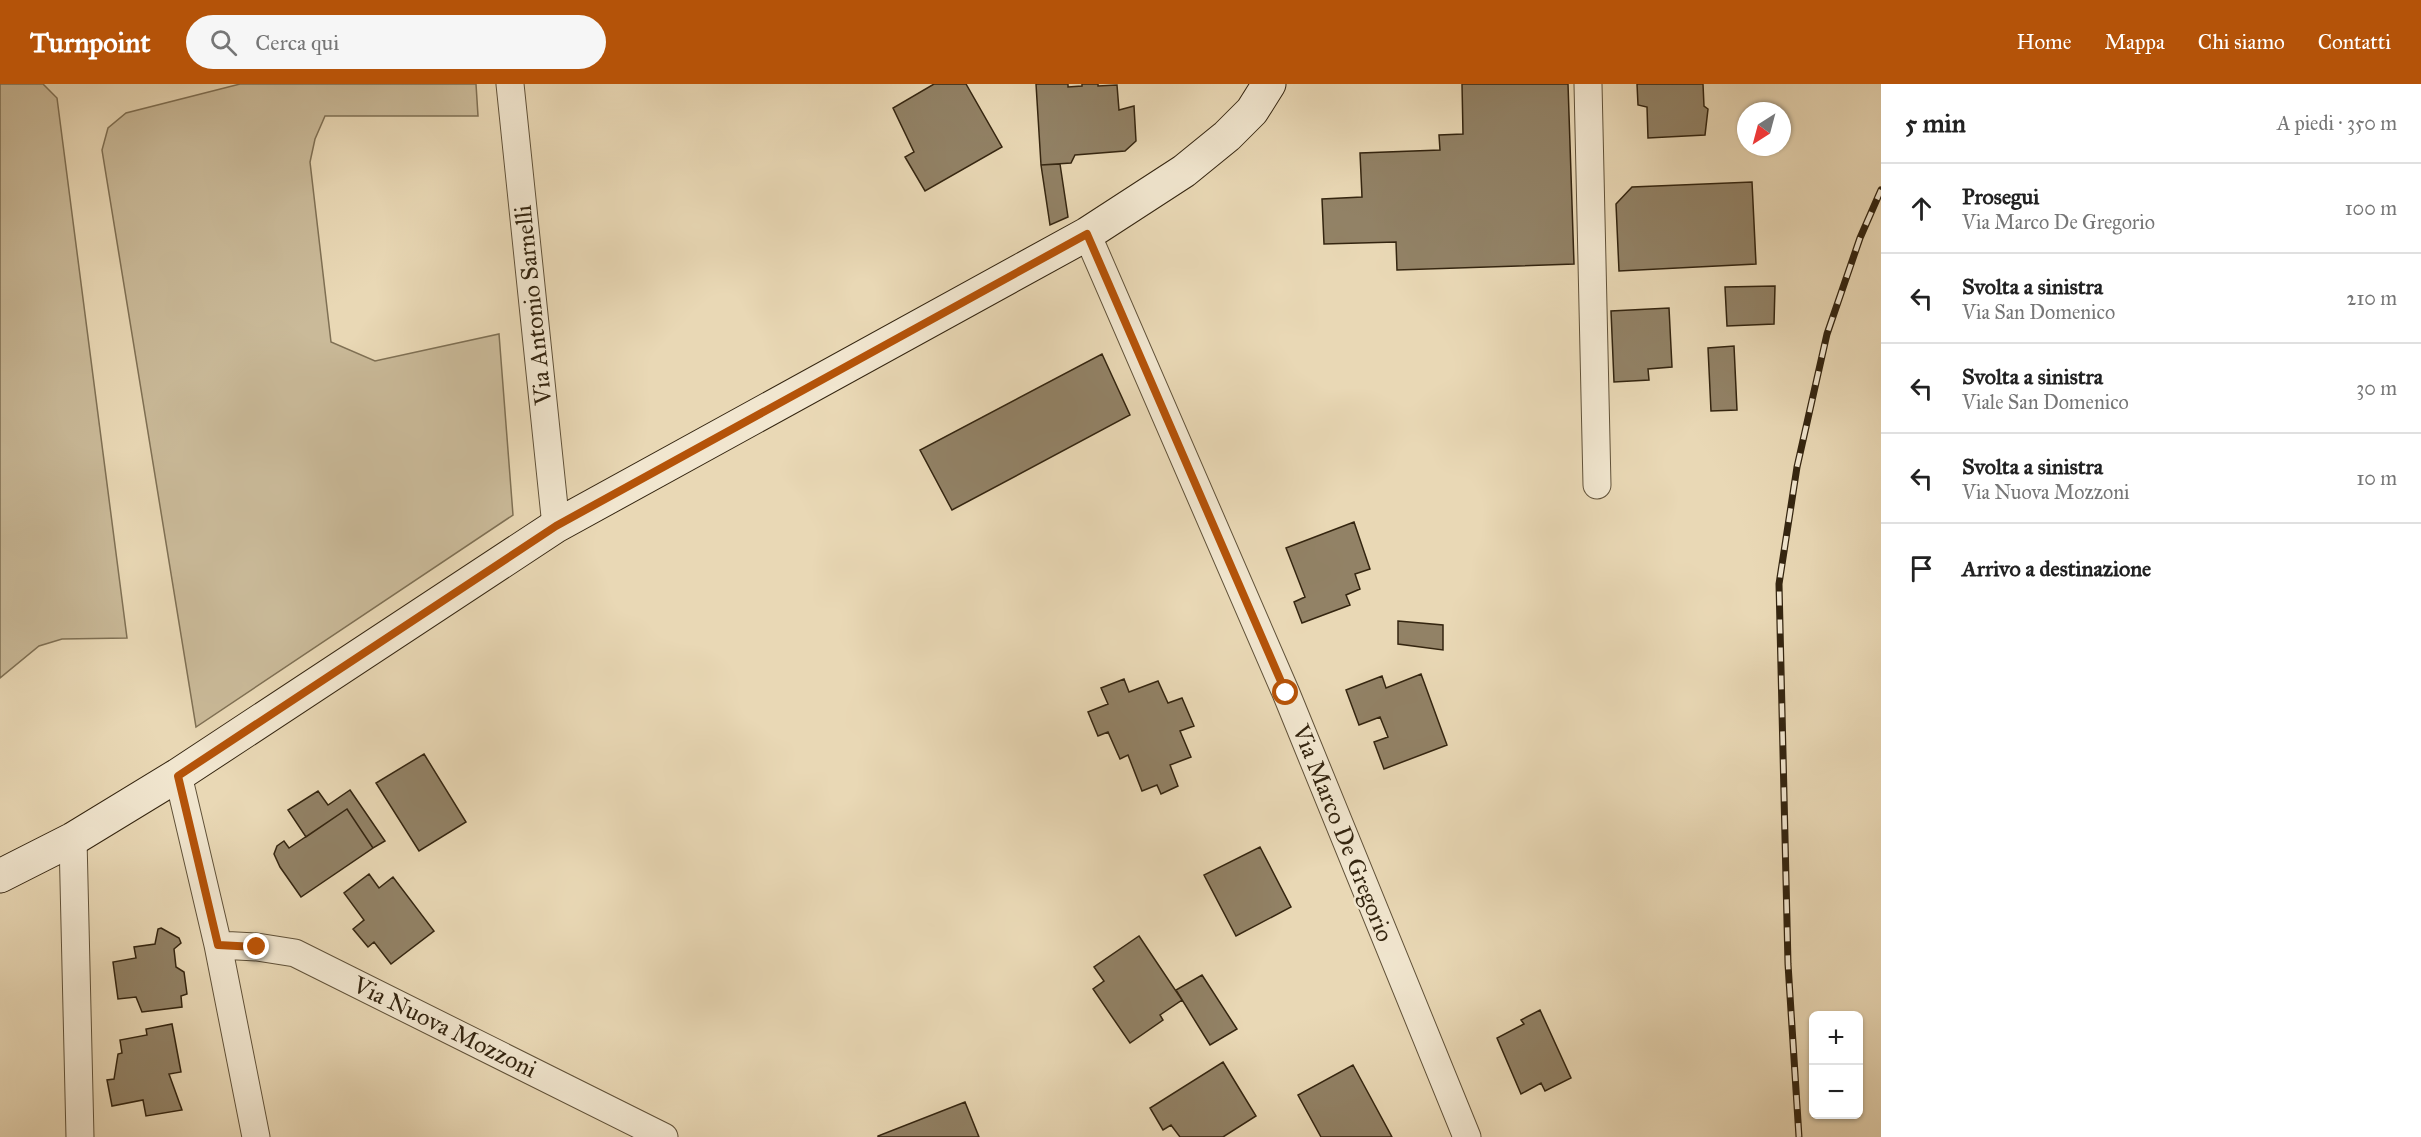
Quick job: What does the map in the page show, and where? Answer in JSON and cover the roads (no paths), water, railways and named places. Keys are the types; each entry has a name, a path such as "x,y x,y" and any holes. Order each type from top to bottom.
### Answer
{"street":[{"name":"Via Antonio Sarnelli","path":"510,84 556,526"},
{"path":"0,876 73,839 178,776 556,526 1087,234 1184,171 1227,136 1252,111 1269,84"},
{"path":"1588,84 1597,485"},
{"name":"Via Marco De Gregorio","path":"1087,234 1286,693 1467,1137"},
{"path":"178,776 218,945 256,1137"},
{"path":"73,839 80,1137"},
{"name":"Via Nuova Mozzoni","path":"218,945 257,947 295,953 664,1137"}],"railway":[{"path":"1799,1137 1788,964 1779,584 1797,467 1827,334 1860,238 1881,190"}]}
